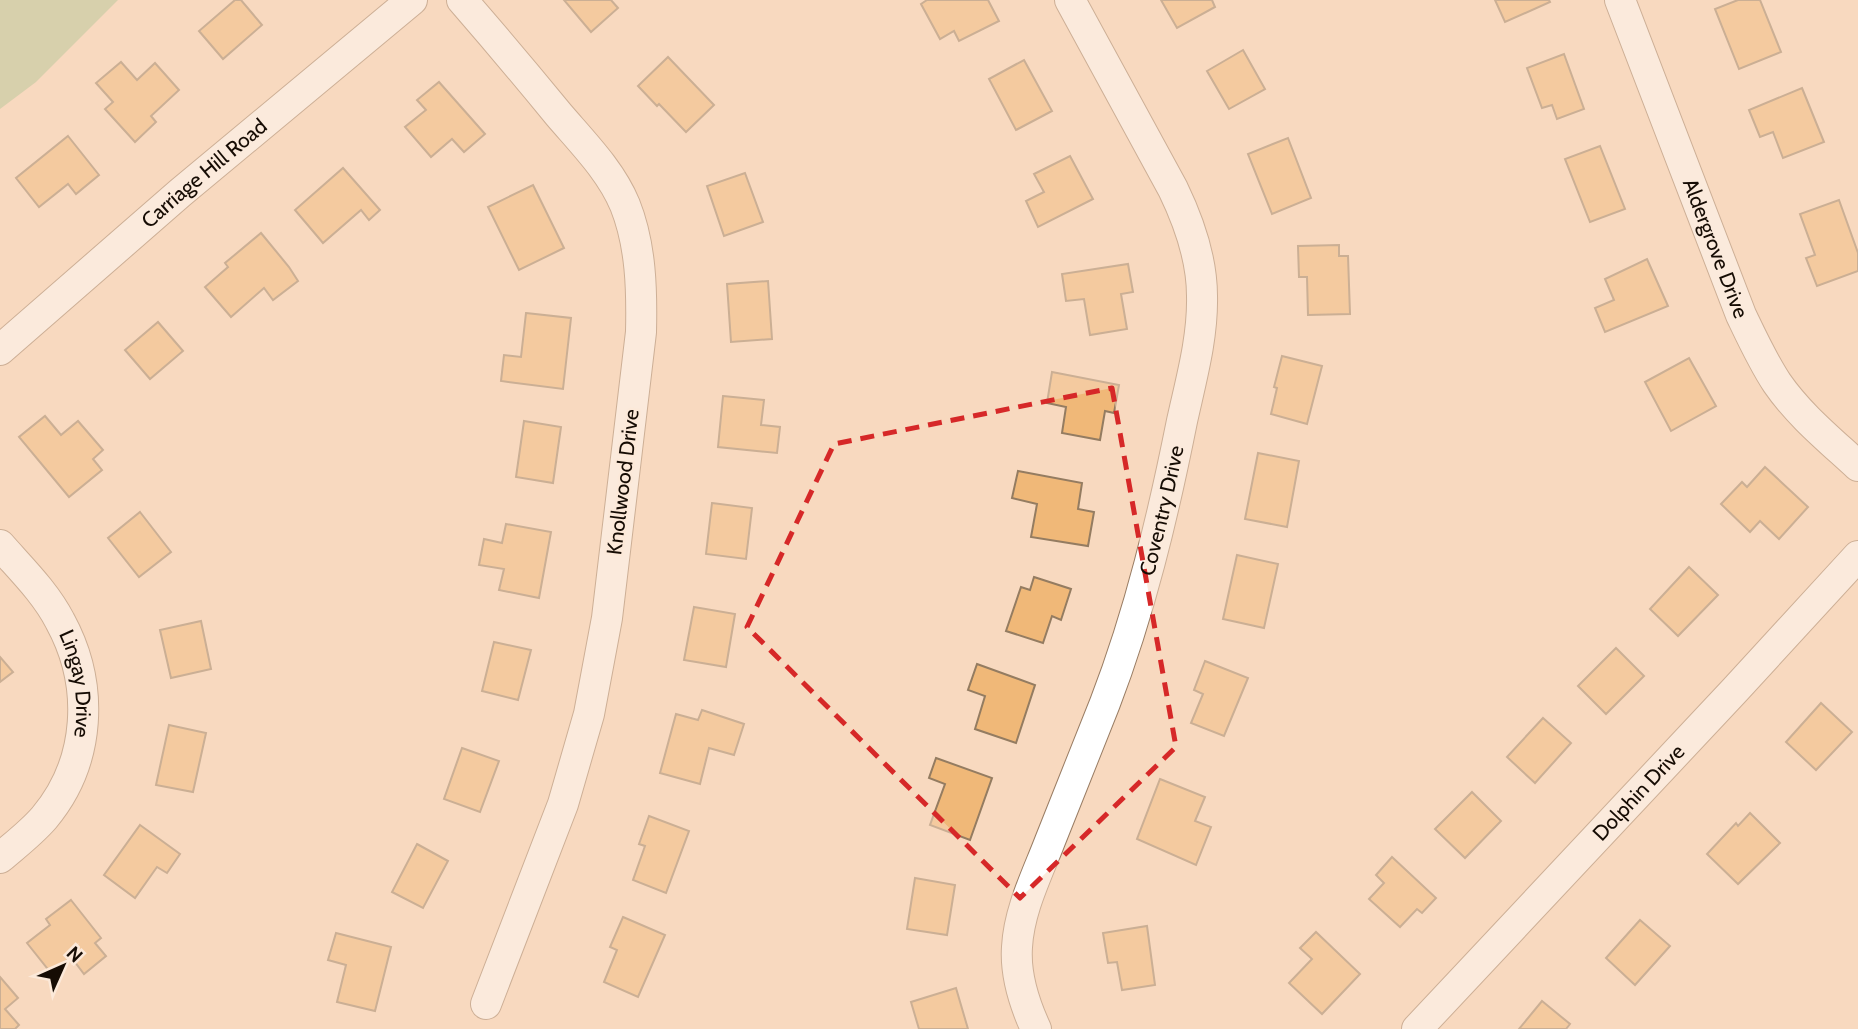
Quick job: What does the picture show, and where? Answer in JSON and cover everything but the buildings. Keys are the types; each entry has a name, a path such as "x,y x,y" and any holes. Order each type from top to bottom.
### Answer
{"street":[{"name":"Carriage Hill Road","path":"0,350 191,184 412,0"},
{"name":"Knollwood Drive","path":"462,0 615,184 626,207 634,236 642,296 641,332 607,618 589,714 563,804 486,1004"},
{"name":"Coventry Drive","path":"1036,1029 1026,1004 1017,966 1020,926 1035,880 1106,699 1142,594 1175,458 1201,326 1200,268 1184,213 1070,0"},
{"name":"Aldergrove Drive","path":"1620,0 1741,315 1752,337 1778,384 1796,406 1858,466"},
{"name":"Lingay Drive","path":"0,545 44,596 60,620 77,664 84,707 80,746 65,787 43,819 0,858"},
{"name":"Dolphin Drive","path":"1417,1029 1858,556"}],"highlighted area":[{"path":"1112,388 1176,747 1020,898 747,627 834,444"}],"green space":[{"path":"0,0 118,0 36,82 0,109"}]}
